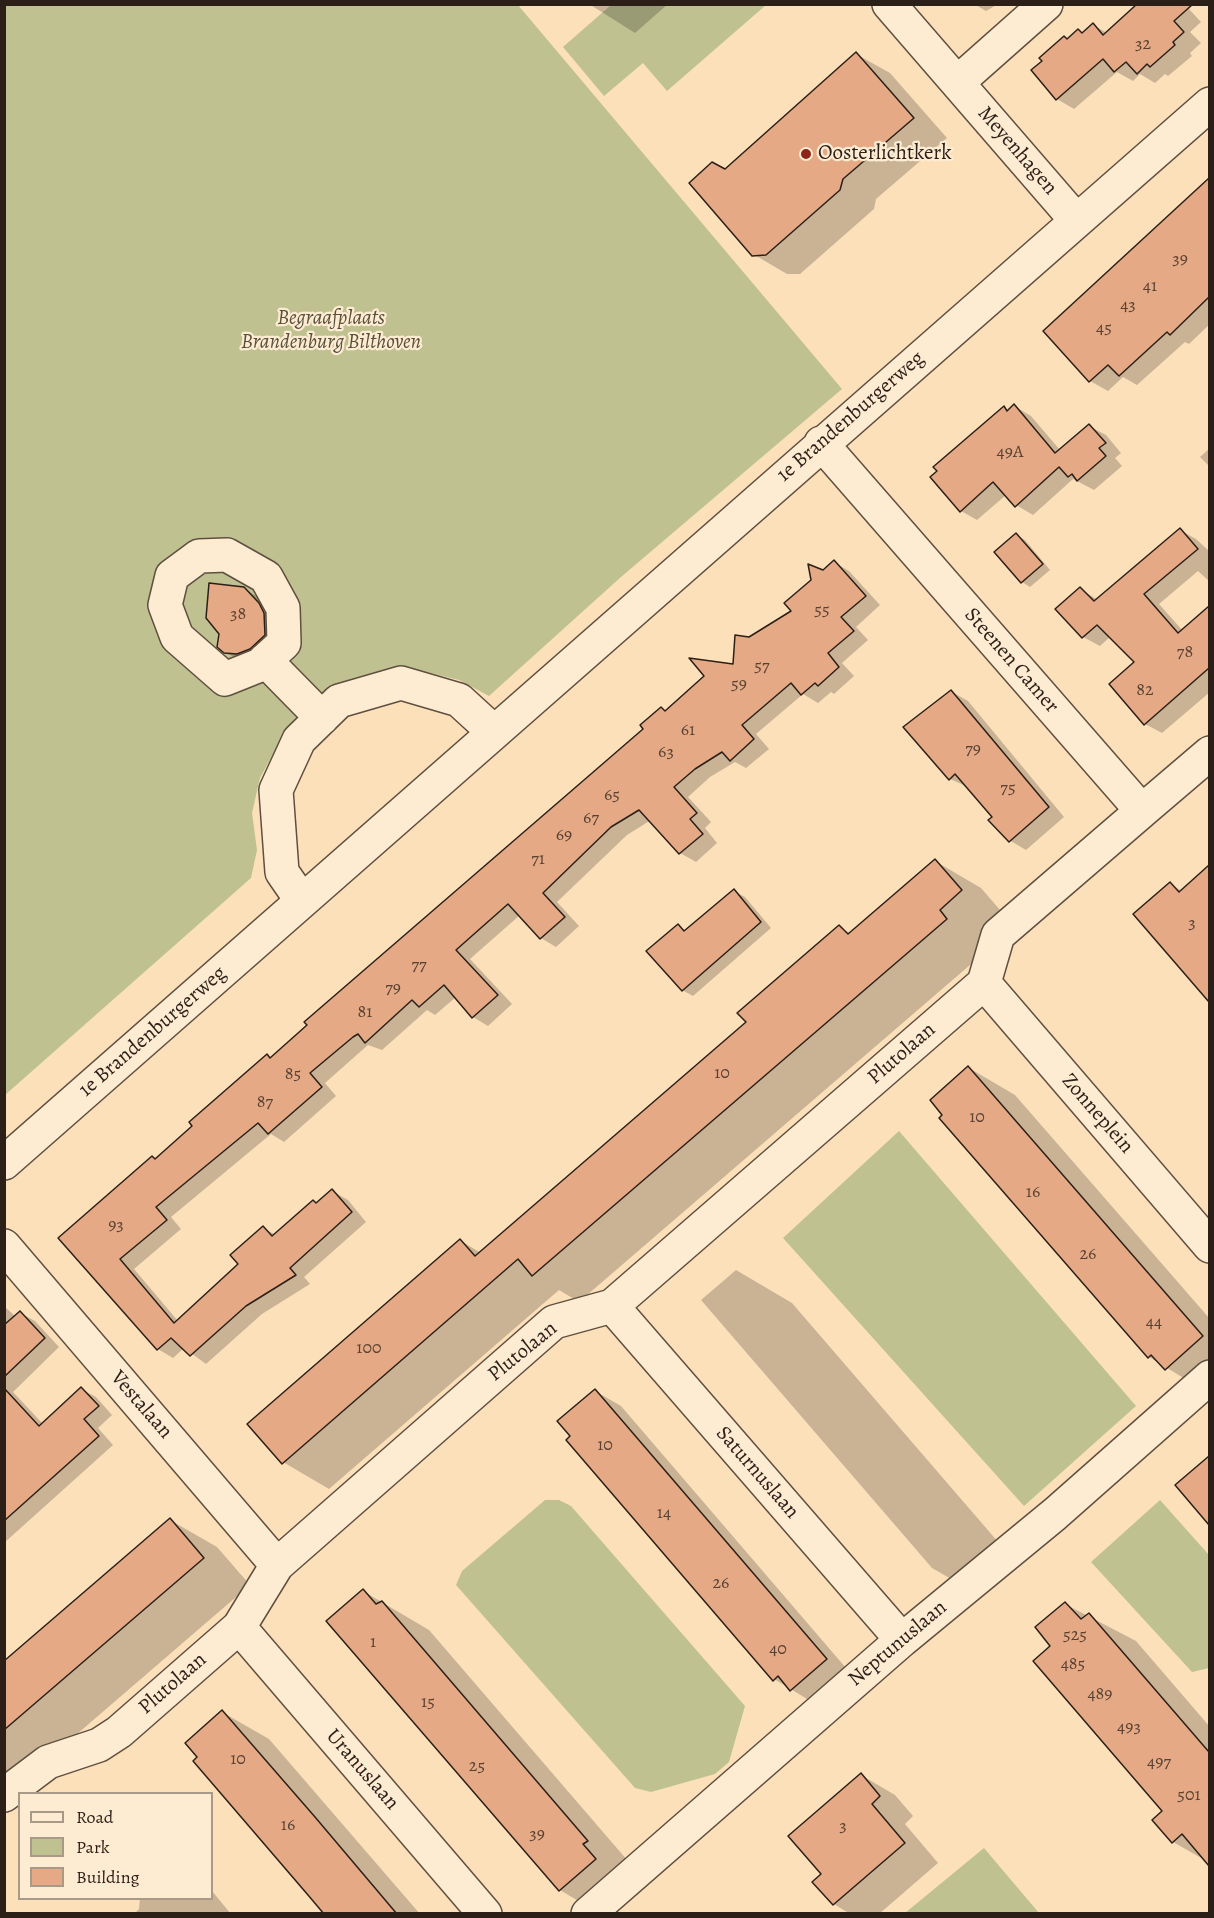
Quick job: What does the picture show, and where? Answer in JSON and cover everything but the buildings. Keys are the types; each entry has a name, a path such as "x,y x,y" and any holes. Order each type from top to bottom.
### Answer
{"street":[{"name":"Meyenhagen","path":"889,4 1076,220"},
{"path":"958,82 1046,4"},
{"name":"1e Brandenburgerweg","path":"4,1163 1209,104"},
{"name":"Steenen Camer","path":"821,443 1142,812"},
{"path":"265,660 322,718"},
{"path":"302,901 282,872 276,790 299,740 339,701 401,683 459,700 494,732"},
{"path":"984,983 998,935 1209,753"},
{"name":"Zonneplein","path":"984,983 1209,1246"},
{"name":"Plutolaan","path":"4,1795 48,1762 99,1744 119,1732 239,1627 277,1565 554,1322 612,1306 984,983"},
{"name":"Vestalaan","path":"4,1246 277,1565"},
{"name":"Saturnuslaan","path":"612,1306 902,1640"},
{"name":"Neptunuslaan","path":"588,1914 902,1640 1055,1514 1209,1377"},
{"name":"Uranuslaan","path":"239,1627 485,1914"}],"green space":[{"name":"Begraafplaats Brandenburg Bilthoven","path":"5,5 518,5 842,389 621,577 489,696 459,680 426,672 396,673 309,709 281,739 260,778 252,813 257,850 251,878 5,1095"},
{"path":"611,5 766,5 667,91 643,63 604,96 563,47"},
{"path":"899,1131 1136,1406 1024,1506 783,1238"},
{"path":"545,1500 559,1500 571,1506 745,1706 729,1762 715,1774 651,1792 635,1788 456,1585 462,1571"},
{"path":"1160,1500 1209,1555 1209,1668 1192,1672 1091,1562"},
{"path":"984,1848 1039,1913 905,1913"}],"place":[{"name":"Oosterlichtkerk","path":"806,154"}]}
